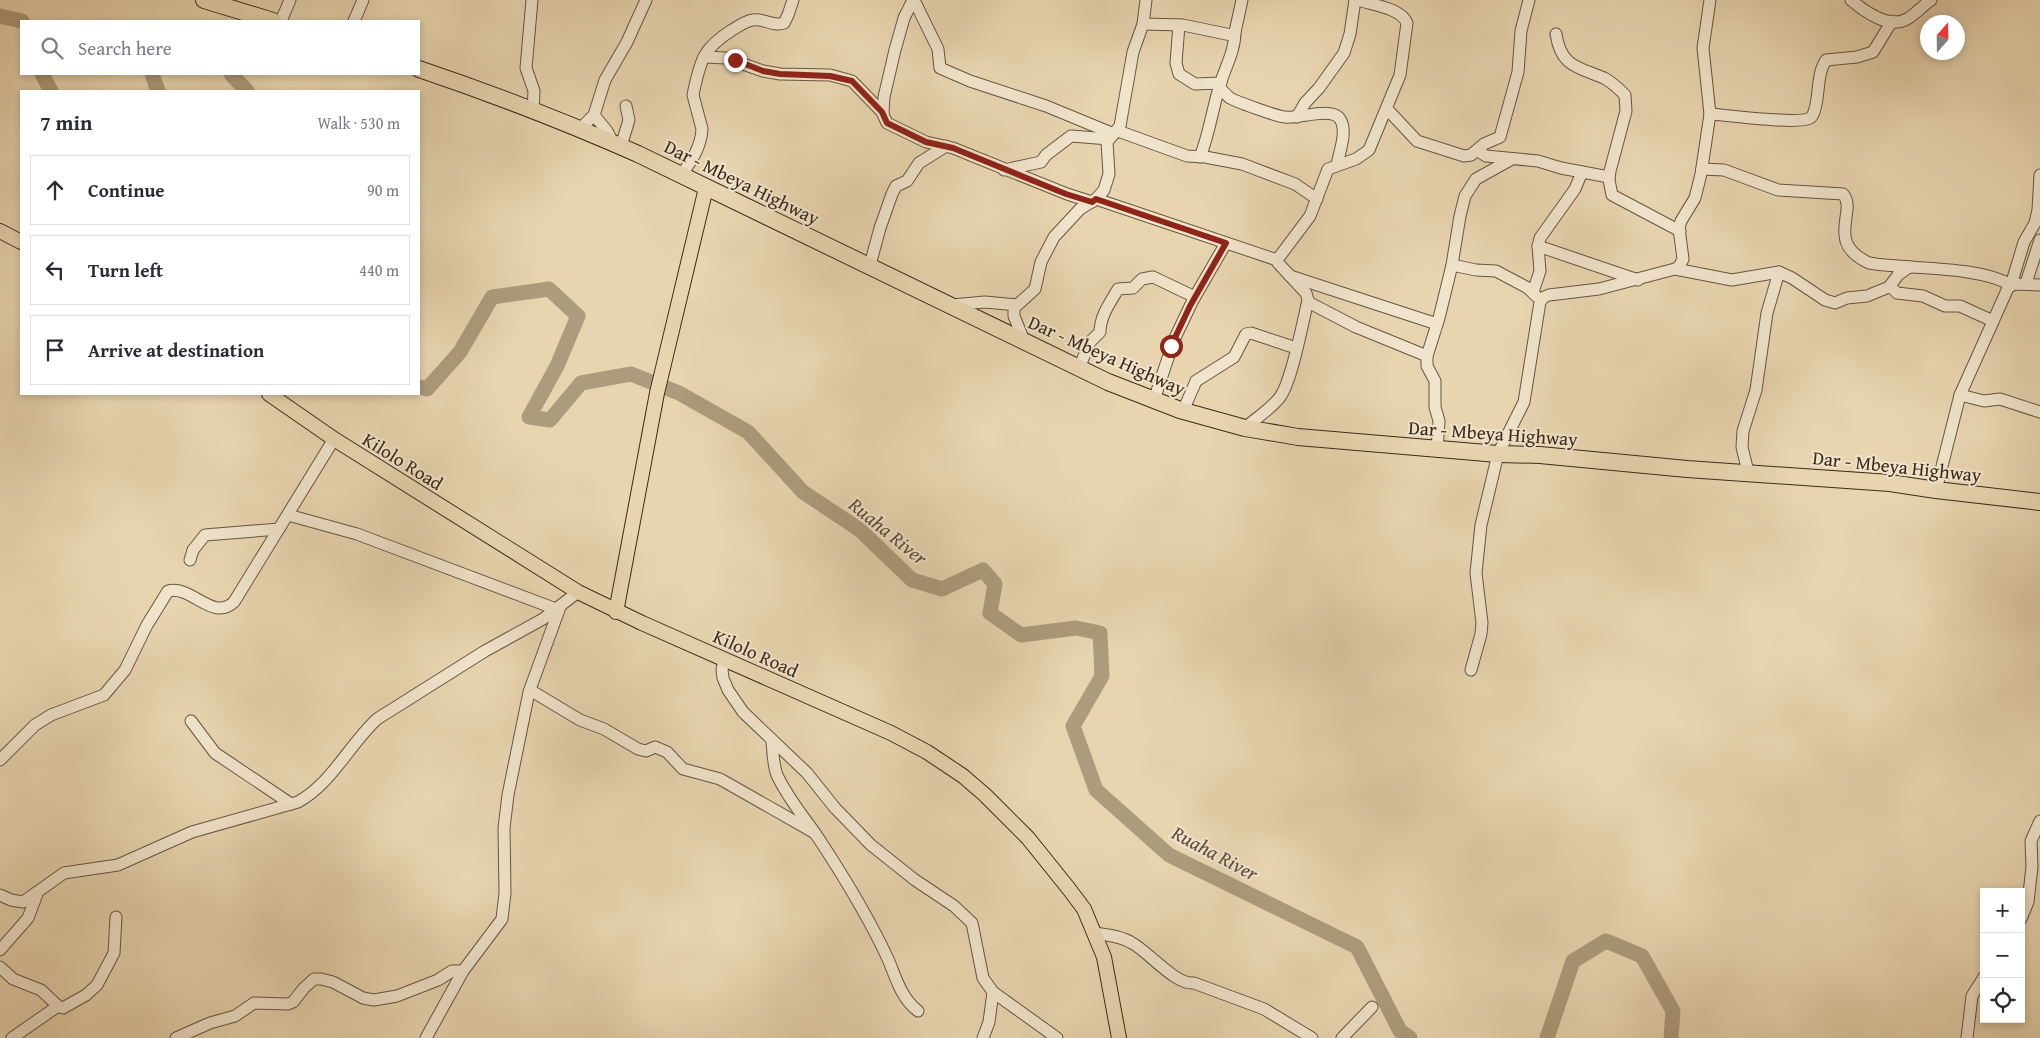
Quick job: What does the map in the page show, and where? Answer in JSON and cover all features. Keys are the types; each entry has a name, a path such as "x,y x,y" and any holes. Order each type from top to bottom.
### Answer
{"highway":[{"path":"204,0 270,20"},
{"name":"Dar - Mbeya Highway","path":"420,69 580,129 682,174 706,188 870,265 1079,368 1154,400 1245,428 1298,437 1437,449 1890,483 2040,502"}],"main road":[{"path":"616,612 657,393 706,188"},
{"path":"0,231 20,241"},
{"name":"Kilolo Road","path":"270,395 334,439 578,592 616,612 890,733 927,752 963,776 1028,838 1079,902 1104,957 1118,1038"}],"street":[{"path":"280,20 290,0"},
{"path":"354,20 363,0"},
{"path":"532,0 526,68 534,91 533,111"},
{"path":"580,129 594,115 605,80 627,42 646,0"},
{"path":"682,174 696,152 702,135 693,96 704,56 714,41 743,23 754,20 777,25 784,23 793,0"},
{"path":"883,114 884,97 895,50 904,18 914,0"},
{"path":"914,0 938,49 940,68 970,81 1046,106 1113,135 1174,152 1242,164 1295,184 1317,199"},
{"path":"1024,341 1014,316 1014,310 1035,289 1041,262 1054,237 1080,209 1094,200 1106,187 1109,174 1107,144 1121,123 1133,52 1143,24 1146,0"},
{"path":"1200,157 1213,117 1220,85 1234,48 1235,32 1242,0"},
{"path":"1277,260 1307,221 1328,169 1356,159 1368,152 1400,75 1407,23 1403,15 1357,0 1344,53 1319,88 1305,103 1297,117"},
{"path":"1387,109 1419,143 1464,156 1478,151 1484,144 1502,134 1518,72 1520,30 1529,0"},
{"path":"1452,265 1476,270 1496,271 1537,297 1598,289 1638,280 1678,267 1683,259 1680,231 1682,221 1695,198 1702,169 1710,114 1704,48 1710,0"},
{"path":"1851,0 1876,16 1898,22 1907,20 1930,0"},
{"path":"1710,114 1791,120 1812,117 1819,80 1825,61 1857,57 1873,52 1892,21"},
{"path":"1143,24 1179,25 1202,28 1228,35 1235,32"},
{"path":"1179,25 1176,63 1179,74 1195,84 1220,85 1234,100 1270,114 1297,117 1326,112 1336,115 1343,127 1337,165"},
{"path":"1556,34 1563,56 1581,70 1605,79 1625,95 1626,111 1609,177 1611,192 1614,196 1680,231"},
{"path":"704,56 726,58 763,71 780,74 830,76 852,81 883,114 887,123 926,142 946,146 1066,194 1094,200 1277,260 1306,294 1308,302 1296,348 1280,396 1245,428"},
{"path":"594,115 617,145 629,120 626,106"},
{"path":"1004,170 1041,162 1046,155 1071,136 1113,135"},
{"path":"870,265 885,213 896,186 908,181 919,163 946,146"},
{"path":"1478,151 1486,156 1538,161 1609,177"},
{"path":"1437,449 1439,421 1435,407 1435,381 1428,368 1427,356 1438,324 1452,265 1460,216 1468,188 1483,174 1512,159"},
{"path":"1702,169 1724,170 1778,190 1843,194 1847,202 1844,223 1849,248 1857,256 1869,262 1972,273 1994,278 2011,285 2026,283 2040,285"},
{"path":"1471,670 1481,634 1482,623 1476,574 1481,525 1498,454 1508,431 1522,407 1529,375 1540,270 1538,246 1540,238 1575,189 1582,172"},
{"path":"1936,490 1960,396 2011,285 2024,242 2036,218 2040,178"},
{"path":"2026,283 2040,240"},
{"path":"1154,400 1174,340 1195,297 1226,243"},
{"path":"1538,246 1638,280"},
{"path":"1674,269 1732,280 1779,272 1792,278 1825,300 1835,303 1847,298 1867,296 1890,286 1898,275 1909,267"},
{"path":"1748,472 1742,447 1743,431 1756,390 1767,313 1779,272"},
{"path":"1289,275 1438,324"},
{"path":"1079,368 1090,342 1100,332 1100,323 1106,308 1118,289 1133,288 1142,279 1153,277 1195,297"},
{"path":"1890,286 1897,293 1923,296 1946,306 1960,306 1993,321"},
{"path":"949,305 985,302 1017,305"},
{"path":"1308,302 1356,327 1427,356"},
{"path":"1184,410 1196,381 1234,357 1246,334 1251,333 1296,348"},
{"path":"1960,396 1985,401 2000,399 2040,412"},
{"path":"0,760 35,725 51,715 104,695 126,670 147,625 168,591 190,595 218,609 228,608 234,602 334,439"},
{"path":"288,514 357,534 558,607"},
{"path":"190,560 193,550 205,535 279,528"},
{"path":"0,895 11,900 23,902 64,873 118,865 192,832 292,804 311,794 325,780 363,732 377,719 485,651 543,619 578,592"},
{"path":"428,1036 463,970 502,919 505,893 504,828 508,795 530,690 558,607"},
{"path":"724,659 722,670 728,690 743,712 807,773 835,808 871,845 915,880 954,906 972,923 983,978 993,992 1042,1033 1057,1038"},
{"path":"530,690 580,720 604,729 638,749 646,751 655,747 662,749 683,769 720,779 815,833"},
{"path":"191,721 215,753 292,804"},
{"path":"772,741 776,773 796,808 815,833 853,895 882,947 904,999 918,1011"},
{"path":"2025,909 2035,882 2031,841 2040,820"},
{"path":"0,950 28,918 38,892"},
{"path":"0,967 13,979 42,990 61,1008 66,1006 97,985 114,953 116,917"},
{"path":"1094,933 1111,935 1134,944 1183,982 1194,983 1264,1009 1312,1038"},
{"path":"176,1038 210,1022 235,1016 254,1003 288,1004 293,1002 314,979 333,982 363,998 374,1000 397,996 438,980 452,971 463,970"},
{"path":"1967,1038 1972,996 1983,978"},
{"path":"983,1038 990,1022 993,992"},
{"path":"12,1038 58,1006"},
{"path":"1342,1038 1372,1008"}],"waterway":[{"name":"Ruaha River","path":"0,16 20,21"},
{"name":"Ruaha River","path":"43,75 50,90"},
{"name":"Ruaha River","path":"152,75 158,90"},
{"name":"Ruaha River","path":"232,75 246,90"},
{"name":"Ruaha River","path":"420,387 427,389 460,352 492,297 549,289 578,316 557,366 529,417 550,420 581,383 631,374 679,393 748,432 803,492 860,530 912,580 942,589 983,570 995,584 990,613 1021,635 1076,628 1100,633 1102,676 1073,726 1096,790 1169,855 1357,947 1400,1031 1410,1038"},
{"name":"Ruaha River","path":"1547,1038 1573,961 1606,941 1642,956 1673,1011 1671,1038"}],"route":[{"path":"735,60 763,71 780,74 830,76 852,81 869,101 882,112 887,123 926,142 953,148 1066,194 1092,202 1096,199 1226,243 1190,306 1171,346"}]}
